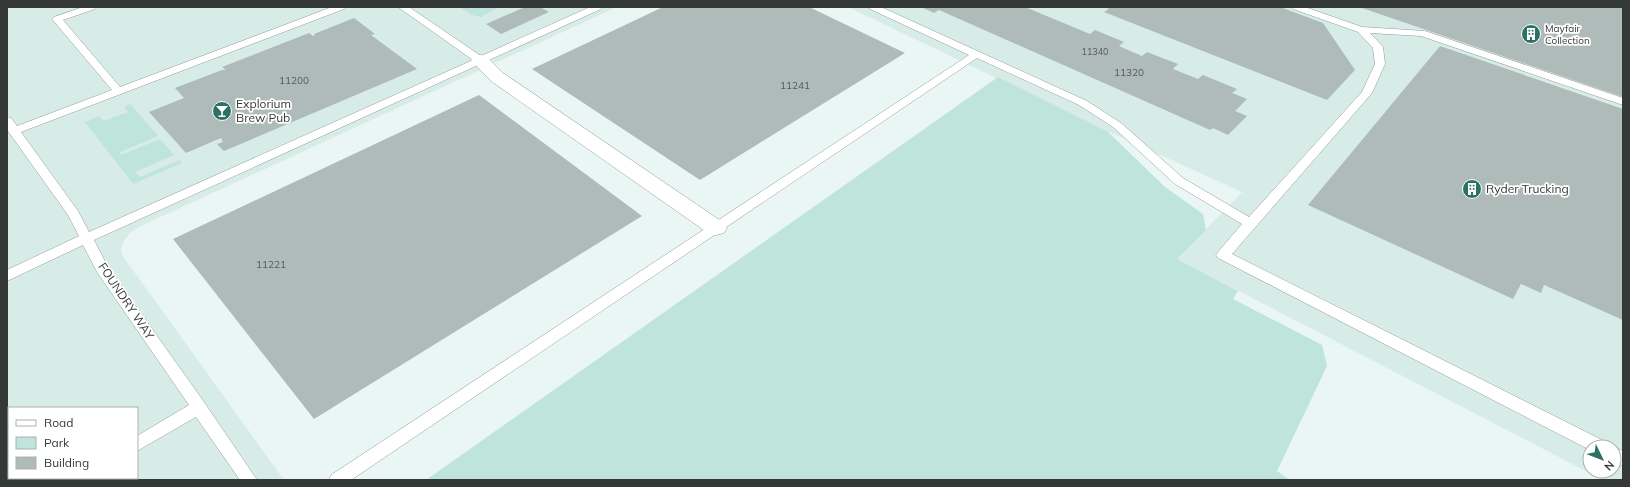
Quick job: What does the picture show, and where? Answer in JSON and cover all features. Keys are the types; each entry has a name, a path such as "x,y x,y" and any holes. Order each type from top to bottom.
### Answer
{"street":[{"path":"480,60 488,70 497,77 716,228"}],"lane":[{"path":"92,7 57,19 118,92"},
{"path":"14,131 341,7"},
{"path":"403,7 480,60"},
{"path":"7,276 87,238 595,7"},
{"path":"873,7 1083,103 1117,125 1179,181 1250,223"},
{"path":"1296,7 1361,30 1422,33 1623,102"},
{"path":"1361,30 1378,47 1380,64 1367,93 1223,255 1584,439"},
{"path":"337,480 977,54"},
{"name":"FOUNDRY WAY","path":"7,120 74,214 102,269 249,480"},
{"path":"138,443 199,407"}],"shaded area":[{"path":"7,7 617,7 143,225 130,233 124,241 121,248 122,255 284,480 7,480"},
{"path":"848,7 1623,7 1623,480 1601,479 1622,479 1622,439 1582,439 1582,469 1177,259 1242,192 1107,131"}],"green space":[{"path":"459,7 499,7 481,17 472,15"},
{"path":"998,77 1107,131 1165,187 1203,214 1206,230 1177,259 1238,291 1233,299 1322,345 1327,366 1277,471 1290,480 426,480"},
{"path":"130,104 158,136 120,152 121,155 160,139 174,155 135,172 140,177 180,160 182,163 133,184 85,122 99,116 104,121 128,112 124,107"}],"building":[{"path":"525,7 540,7 549,12 501,34 486,24"},
{"path":"663,7 809,7 905,53 700,180 532,69"},
{"path":"921,7 1025,7 1090,34 1095,30 1124,42 1119,46 1142,56 1147,52 1178,64 1173,69 1198,79 1203,75 1237,89 1232,93 1247,99 1235,111 1247,116 1228,135 1213,128 1210,130 939,10 934,13"},
{"path":"1105,7 1280,7 1323,23 1355,70 1327,100 1104,12 1109,9"},
{"name":"Mayfair Collection","path":"1359,7 1623,7 1623,97"},
{"path":"354,18 375,34 371,35 417,69 224,151 217,144 223,142 221,138 186,153 149,112 184,98 175,88 222,70 226,70 222,67 309,33 313,36 315,35 314,34"},
{"name":"Ryder Trucking","path":"1440,46 1623,109 1623,320 1544,285 1541,293 1521,284 1513,299 1308,205"},
{"path":"479,95 642,216 314,419 173,239"}],"place":[{"name":"Mayfair Collection","path":"1531,34"},
{"name":"Explorium Brew Pub","path":"222,111"},
{"name":"Ryder Trucking","path":"1472,189"}]}
